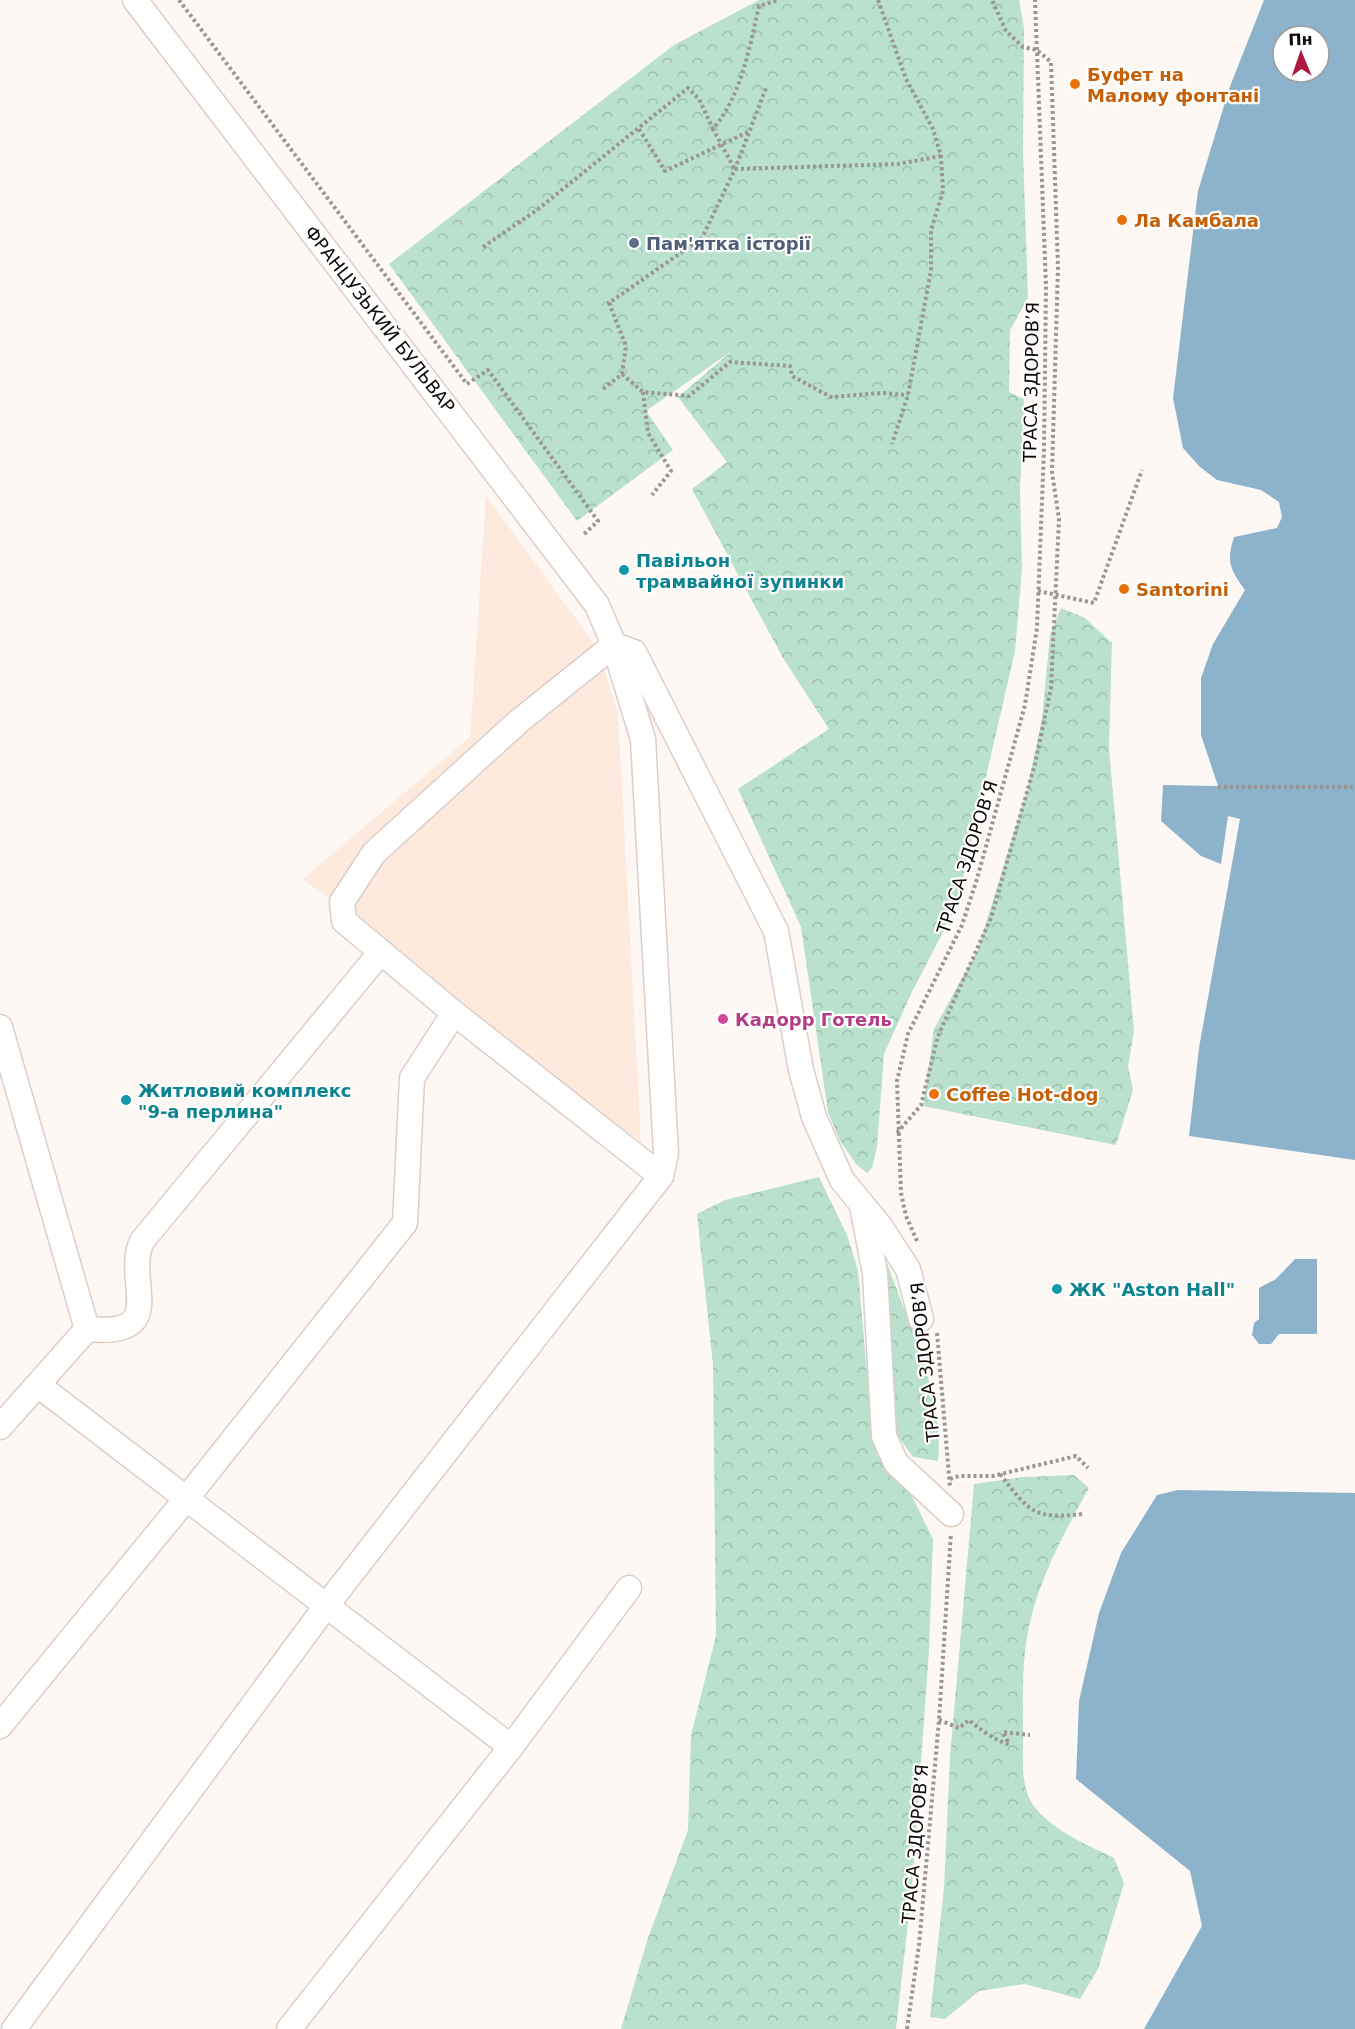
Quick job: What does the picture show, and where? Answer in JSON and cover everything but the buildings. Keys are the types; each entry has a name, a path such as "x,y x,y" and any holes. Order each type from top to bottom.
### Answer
{"street":[{"name":"ФРАНЦУЗЬКИЙ БУЛЬВАР","path":"135,0 573,570 597,605 614,645 643,739 666,1154 661,1176"},
{"path":"14,2029 326,1606 661,1176 454,1013 344,921 342,902 374,853 518,722 614,645 634,652 776,931 801,1070 814,1117 842,1180 908,1269 929,1322"},
{"path":"0,1427 87,1329 120,1328 131,1321 139,1310 142,1297 135,1266 137,1252 142,1241 381,952"},
{"path":"0,1726 186,1498 405,1223 412,1078 454,1013"},
{"path":"0,1027 87,1329"},
{"path":"862,1204 875,1273 885,1436 896,1463 951,1514"},
{"path":"38,1385 511,1747"},
{"path":"289,2029 511,1747 629,1588"}],"path":[{"path":"179,0 467,384 488,370 598,521 582,536"},
{"path":"713,129 728,111 744,70 759,6 778,0"},
{"path":"878,0 906,79 933,129 941,156 944,191 931,230 931,270 908,394 892,444"},
{"path":"897,1133 921,1105 938,1036 991,918 1035,764 1051,688 1059,519 1052,472 1058,267 1051,62 1037,50 1023,47 1006,31 992,0"},
{"name":"ТРАСА ЗДОРОВ’Я","path":"919,1246 906,1216 901,1193 897,1133 897,1081 908,1034 962,925 1007,778 1025,705 1037,628 1044,450 1046,286 1035,0"},
{"path":"483,248 537,210 688,88 699,99 735,169"},
{"path":"603,388 622,374 626,346 609,303 702,238 735,169 766,88"},
{"path":"639,129 665,171 749,132"},
{"path":"735,169 898,164 941,156"},
{"path":"622,374 643,392 689,396 730,362 790,366 792,376 831,397 882,393 908,394"},
{"path":"643,392 648,433 671,471 652,495"},
{"path":"1038,591 1094,603 1142,470"},
{"path":"1218,787 1355,787"},
{"name":"ТРАСА ЗДОРОВ’Я","path":"907,2029 920,1945 939,1720 951,1514 950,1479 929,1322"},
{"path":"950,1479 959,1476 1000,1474 1076,1456 1088,1468"},
{"path":"1000,1474 1028,1508 1048,1517 1082,1514"},
{"path":"939,1720 959,1728 969,1720 983,1733 992,1734 1009,1744 1003,1732 1030,1735"}],"shaded area":[{"path":"486,496 598,649 618,714 641,1142 473,1017 399,953 303,879 470,737"}],"green space":[{"path":"759,0 1019,0 1024,28 1023,152 1028,298 1010,330 1009,392 1024,399 1020,491 1022,568 1015,651 956,907 912,992 884,1054 877,1147 872,1168 867,1173 856,1164 840,1141 828,1112 801,927 738,789 829,729 783,658 692,489 727,462 678,397 733,350 646,411 673,450 577,521 389,264 674,45"},
{"path":"1061,608 1085,618 1112,643 1109,748 1134,1031 1128,1067 1133,1090 1116,1145 923,1106 934,1029 978,949 1027,790 1042,719 1050,635"},
{"path":"819,1177 847,1235 858,1270 869,1397 877,1455 907,1486 933,1539 929,1651 912,1887 896,2029 621,2029 648,1938 688,1830 691,1735 716,1636 713,1365 697,1214 725,1200"},
{"path":"887,1263 930,1386 939,1437 938,1461 913,1457 897,1435 892,1417 883,1265"},
{"path":"1074,1475 1089,1488 1047,1570 1027,1636 1023,1681 1025,1785 1037,1810 1053,1825 1114,1858 1124,1883 1098,1969 1080,1999 1025,1984 979,1991 945,2019 930,2017 944,1888 950,1757 974,1484 1023,1477"}],"water":[{"path":"1264,0 1355,0 1355,1160 1189,1136 1199,1048 1240,819 1228,816 1221,864 1201,856 1161,821 1163,785 1218,786 1201,735 1201,678 1213,644 1245,590 1233,571 1230,553 1234,537 1277,528 1282,517 1279,502 1261,490 1217,480 1200,467 1183,448 1173,398 1198,191 1229,89"},
{"path":"1295,1259 1317,1259 1317,1334 1279,1334 1271,1344 1259,1344 1252,1335 1254,1323 1259,1319 1259,1288 1276,1279"},
{"path":"1178,1490 1355,1493 1355,2029 1144,2029 1202,1926 1190,1871 1076,1779 1079,1701 1099,1613 1121,1553 1157,1495"}],"place":[{"name":"Буфет на Малому фонтані","path":"1075,84"},
{"name":"Ла Камбала","path":"1122,220"},
{"name":"Пам'ятка історії","path":"634,243"},
{"name":"Павільон трамвайної зупинки","path":"624,570"},
{"name":"Santorini","path":"1124,589"},
{"name":"Кадорр Готель","path":"723,1019"},
{"name":"Coffee Hot-dog","path":"934,1094"},
{"name":"Житловий комплекс \"9-а перлина\"","path":"126,1100"},
{"name":"ЖК \"Aston Hall\"","path":"1057,1289"}]}
